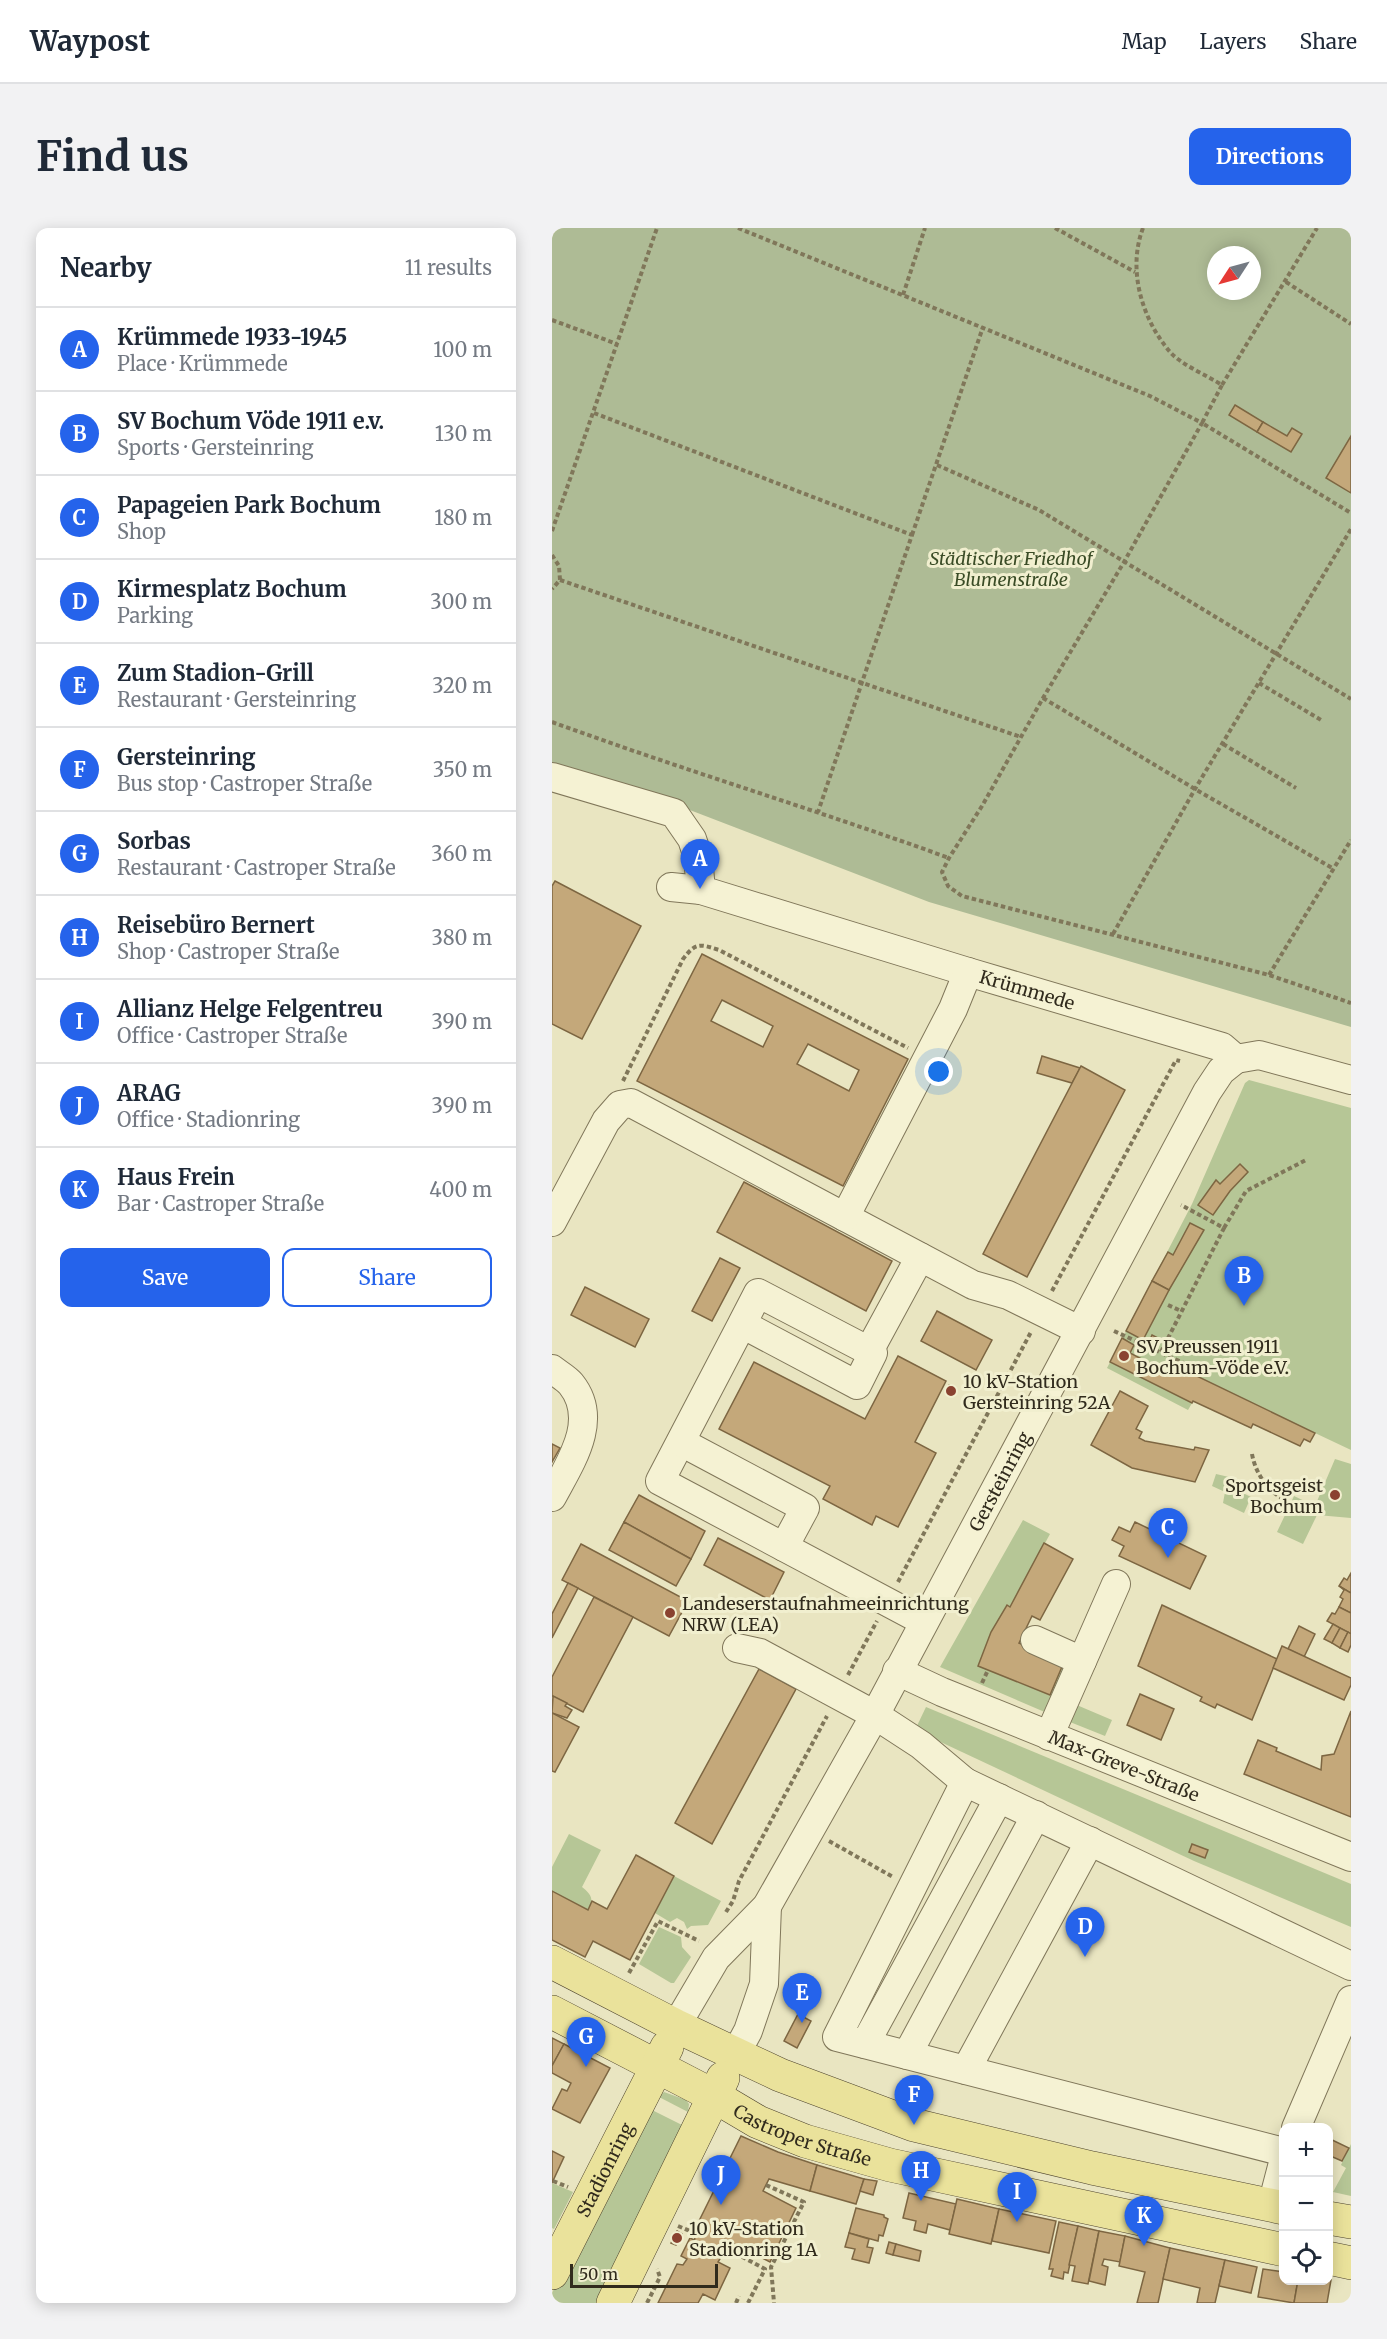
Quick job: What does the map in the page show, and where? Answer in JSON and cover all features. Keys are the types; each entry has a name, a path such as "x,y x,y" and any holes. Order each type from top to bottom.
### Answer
{"main road":[{"path":"552,1962 735,2055 780,2075 915,2125 1092,2168 1278,2206 1275,2248"},
{"name":"Castroper Straße","path":"552,2012 658,2066 758,2122 805,2141 890,2165 1275,2248"},
{"path":"658,2066 676,2026"},
{"name":"Castroper Straße","path":"714,2096 735,2055"},
{"name":"Stadionring","path":"552,2273 658,2066"},
{"path":"613,2303 714,2096"},
{"path":"1333,2219 1351,2222"},
{"path":"1333,2259 1351,2263"}],"street":[{"path":"552,777 674,813 692,839 700,880"},
{"name":"Krümmede","path":"671,887 700,880 968,972 1222,1047 1229,1065"},
{"path":"845,1217 953,1009 968,972"},
{"path":"1229,1065 1259,1055 1351,1080"},
{"name":"Gersteinring","path":"676,2026 716,1958 767,1906 875,1715 1153,1191 1229,1065"},
{"path":"552,1222 606,1121 620,1105 631,1103 973,1285 1008,1295 1080,1332"},
{"path":"920,1257 869,1351 758,1293 660,1482 923,1621"},
{"path":"552,1370 570,1383 582,1402 583,1422 579,1446 552,1497"},
{"path":"681,1442 805,1508 784,1547"},
{"path":"1049,1736 1116,1584"},
{"path":"1035,1640 1082,1661"},
{"path":"737,1648 760,1653 875,1715 921,1745 966,1782 1351,1966"},
{"name":"Max-Greve-Straße","path":"897,1671 1049,1736 1351,1857"},
{"path":"966,1782 837,2037 1279,2151"},
{"path":"866,2044 999,1798"},
{"path":"907,2055 1036,1815"},
{"path":"966,2070 1089,1841"},
{"name":"Gersteinring","path":"735,2055 748,2031 764,1984 767,1906"},
{"path":"1298,2123 1351,2000"},
{"path":"1278,2206 1282,2177"}],"path":[{"path":"552,531 657,228"},
{"path":"738,228 1150,396 1202,423 1351,513"},
{"path":"903,295 925,228"},
{"path":"1054,228 1135,272"},
{"path":"1143,228 1138,241 1135,272 1143,304 1152,326 1173,354 1222,385"},
{"path":"1317,228 1222,385 1124,562 942,872 948,886 962,896 1269,975 1351,1003"},
{"path":"1286,282 1351,324"},
{"path":"552,320 617,344"},
{"path":"818,812 938,465 983,327"},
{"path":"594,413 912,535"},
{"path":"938,465 1039,510 1351,699"},
{"path":"1113,934 1195,789 1351,529"},
{"path":"552,555 559,566 560,580 552,589"},
{"path":"560,580 1021,737"},
{"path":"1259,683 1321,720"},
{"path":"1043,698 1334,869"},
{"path":"552,722 643,756 818,812 949,858"},
{"path":"1222,744 1296,788"},
{"path":"1269,975 1351,840"},
{"path":"620,1105 619,1088 683,959 693,947 702,945 719,950 927,1058"},
{"path":"721,1919 733,1901 739,1881 1176,1060 1229,1065"},
{"path":"1161,1352 1224,1228 1246,1191 1306,1160"},
{"path":"1181,1205 1224,1228"},
{"path":"1168,1305 1181,1311"},
{"path":"1114,1331 1192,1367"},
{"path":"1252,1454 1255,1467 1269,1488 1280,1498 1291,1503"},
{"path":"982,1684 987,1670"},
{"path":"810,1831 912,1887"},
{"path":"624,1982 657,1921 705,1943"},
{"path":"766,2184 804,2202 771,2267 774,2303"},
{"path":"674,2224 697,2234"},
{"path":"722,2246 765,2269"},
{"path":"647,2303 660,2277 655,2262"},
{"path":"748,2303 765,2269 771,2267"},
{"path":"736,2303 739,2296"}],"green space":[{"name":"Städtischer Friedhof Blumenstraße","path":"552,228 1351,228 1351,1027 929,902 682,807 552,764"},
{"path":"1249,1080 1351,1108 1351,1450 1205,1381 1188,1410 1107,1368 1192,1204 1245,1083"},
{"name":"Sportsgeist Bochum","path":"1335,1459 1351,1464 1351,1518 1317,1515 1303,1544 1277,1532 1294,1496 1315,1506"},
{"path":"1216,1474 1229,1477 1227,1485 1251,1497 1244,1513 1223,1503 1225,1492 1212,1486"},
{"path":"1023,1520 1050,1534 1010,1607 1006,1606 993,1633 988,1670 1050,1695 1064,1662 1068,1664 1047,1713 940,1667"},
{"path":"1072,1703 1112,1720 1105,1736 1065,1720"},
{"path":"926,1707 1351,1884 1351,1927 1194,1861 915,1730"},
{"path":"569,1834 601,1850 582,1887 591,1897 588,1910 552,1891 552,1867"},
{"path":"674,1876 721,1901 708,1925 691,1926 687,1929 684,1922 677,1918 670,1922 655,1913"},
{"path":"659,1927 681,1937 682,1947 691,1957 674,1983 639,1964"},
{"path":"664,2092 686,2100 689,2104 688,2112 659,2097"},
{"path":"648,2108 686,2127 605,2303 552,2303 552,2293 632,2133"},
{"path":"1351,2144 1351,2196 1333,2192 1346,2168 1341,2165"},
{"path":"552,2183 573,2192 554,2229 552,2228"}],"building":[{"path":"1235,405 1263,422 1257,432 1229,415"},
{"path":"1263,422 1287,436 1292,428 1302,434 1291,452 1257,432"},
{"path":"1351,436 1351,493 1326,478"},
{"path":"555,881 641,926 582,1039 552,1024 552,886"},
{"path":"702,954 908,1059 843,1186 637,1081","holes":["722,1000 773,1026 763,1047 711,1021","808,1044 859,1070 849,1091 797,1064"]},
{"path":"1042,1056 1080,1068 1072,1083 1037,1073"},
{"path":"1081,1066 1125,1090 1027,1277 983,1254"},
{"path":"1240,1164 1248,1172 1230,1191 1213,1215 1198,1205 1216,1180 1220,1184"},
{"path":"744,1182 892,1261 866,1311 717,1232"},
{"path":"1190,1223 1204,1230 1169,1290 1152,1281 1168,1252 1173,1255"},
{"path":"720,1258 740,1268 712,1321 692,1311"},
{"path":"1152,1281 1169,1290 1143,1340 1126,1331"},
{"path":"585,1287 649,1319 635,1347 571,1315"},
{"path":"937,1311 992,1340 976,1370 921,1341"},
{"path":"1152,1335 1158,1338 1154,1345 1149,1342"},
{"path":"1122,1338 1134,1345 1130,1353 1170,1374 1174,1365 1315,1433 1310,1442 1304,1439 1300,1446 1253,1424 1251,1428 1193,1401 1192,1403 1110,1362"},
{"path":"898,1356 946,1381 915,1442 936,1453 898,1527 876,1516 872,1525 823,1499 830,1486 719,1429 754,1362 865,1419"},
{"name":"10 kV-Station Gersteinring 52A","path":"949,1385 956,1389 953,1396 946,1392"},
{"path":"1120,1391 1148,1406 1136,1429 1142,1432 1139,1438 1194,1450 1195,1447 1209,1450 1195,1482 1132,1468 1091,1445"},
{"path":"552,1444 560,1448 552,1462"},
{"path":"639,1495 705,1531 691,1559 624,1522"},
{"path":"624,1522 691,1559 676,1586 609,1550"},
{"path":"1135,1522 1206,1556 1190,1589 1119,1556 1124,1546 1112,1540 1119,1527 1130,1532"},
{"path":"718,1538 784,1572 770,1600 704,1565"},
{"path":"1044,1543 1073,1559 1040,1620 1032,1616 1019,1643 1064,1662 1050,1695 978,1666 991,1632 1007,1605 1010,1607"},
{"path":"581,1544 688,1601 669,1636 562,1580"},
{"path":"1351,1573 1351,1593 1339,1586 1344,1578 1347,1580"},
{"path":"568,1583 578,1588 552,1638 552,1614"},
{"path":"1339,1586 1351,1593 1351,1613 1339,1607 1343,1599 1340,1597 1344,1590"},
{"path":"594,1597 633,1617 583,1712 552,1696 552,1677"},
{"path":"1162,1605 1277,1659 1252,1720 1217,1704 1215,1708 1200,1701 1202,1697 1138,1666"},
{"path":"1339,1607 1351,1613 1351,1634 1327,1621"},
{"path":"1333,1624 1340,1628 1332,1643 1324,1639"},
{"path":"1299,1626 1315,1634 1304,1657 1288,1649"},
{"path":"1340,1628 1348,1632 1340,1648 1332,1643"},
{"path":"1348,1632 1351,1634 1351,1645 1348,1652 1340,1648"},
{"path":"1282,1646 1351,1678 1351,1685 1344,1700 1273,1668"},
{"path":"759,1669 796,1689 712,1844 675,1823"},
{"path":"1140,1694 1174,1709 1161,1740 1127,1725"},
{"path":"553,1696 567,1703 565,1706 572,1710 567,1718 552,1713"},
{"path":"1351,1711 1351,1817 1244,1774 1258,1740 1277,1748 1276,1751 1321,1770 1322,1756 1334,1754"},
{"path":"552,1713 579,1727 555,1772 552,1771"},
{"path":"1192,1844 1208,1850 1205,1858 1189,1852"},
{"path":"636,1855 674,1876 630,1960 593,1941 585,1957 552,1940 552,1891 588,1910 592,1901 607,1909"},
{"path":"798,2014 811,2021 797,2048 784,2041"},
{"path":"552,2038 564,2044 552,2066"},
{"path":"564,2044 610,2068 580,2123 552,2109 562,2089 567,2091 571,2083 552,2073 552,2066"},
{"path":"741,2136 817,2165 810,2191 769,2179 763,2191 796,2208 770,2262 725,2239 719,2252 694,2240 700,2227 697,2225"},
{"path":"1333,2140 1349,2148 1342,2161 1333,2157"},
{"path":"552,2151 564,2157 552,2183"},
{"path":"817,2165 864,2179 856,2204 810,2191"},
{"path":"864,2179 877,2181 873,2195 860,2191"},
{"path":"909,2193 956,2204 950,2230 928,2224 926,2233 914,2230 916,2221 903,2218"},
{"path":"957,2199 999,2209 991,2244 949,2234"},
{"path":"856,2208 884,2215 888,2219 883,2236 879,2235 878,2241 849,2233"},
{"path":"999,2209 1056,2221 1049,2253 992,2241"},
{"path":"1059,2222 1078,2226 1068,2273 1064,2272 1063,2279 1051,2276 1053,2269 1049,2269"},
{"path":"1078,2226 1099,2231 1088,2284 1072,2281 1075,2266 1069,2265"},
{"name":"10 kV-Station Stadionring 1A","path":"677,2231 682,2234 676,2245 671,2243"},
{"path":"1099,2231 1125,2236 1120,2262 1104,2259 1102,2265 1108,2267 1105,2285 1089,2281"},
{"path":"849,2233 869,2239 867,2247 873,2248 869,2263 852,2259 855,2249 845,2247"},
{"path":"1125,2236 1170,2248 1158,2303 1137,2303 1145,2272 1119,2266"},
{"path":"690,2238 723,2254 718,2262 730,2268 715,2300 703,2294 698,2303 658,2303 677,2264 683,2265 687,2259 681,2256"},
{"path":"889,2242 896,2244 893,2255 886,2253"},
{"path":"896,2244 921,2251 919,2261 893,2255"},
{"path":"1170,2248 1225,2260 1215,2303 1197,2303 1200,2288 1163,2279"},
{"path":"1225,2260 1257,2267 1251,2293 1219,2286"},
{"path":"1263,2269 1279,2271 1279,2285 1297,2285 1294,2303 1258,2297"},
{"path":"1297,2285 1330,2285 1327,2303 1294,2303"}],"place":[{"name":"Krümmede 1933-1945","path":"700,889"},
{"name":"SV Bochum Vöde 1911 e.v.","path":"1244,1306"},
{"name":"SV Preussen 1911 Bochum-Vöde e.V.","path":"1124,1356"},
{"name":"10 kV-Station Gersteinring 52A","path":"951,1391"},
{"name":"Sportsgeist Bochum","path":"1335,1495"},
{"name":"Papageien Park Bochum","path":"1168,1558"},
{"name":"Landeserstaufnahmeeinrichtung NRW (LEA)","path":"670,1613"},
{"name":"Kirmesplatz Bochum","path":"1085,1957"},
{"name":"Zum Stadion-Grill","path":"802,2023"},
{"name":"Sorbas","path":"586,2067"},
{"name":"Gersteinring","path":"914,2125"},
{"name":"Reisebüro Bernert","path":"921,2201"},
{"name":"ARAG","path":"721,2205"},
{"name":"Allianz Helge Felgentreu","path":"1017,2222"},
{"name":"10 kV-Station Stadionring 1A","path":"677,2238"},
{"name":"Haus Frein","path":"1144,2246"}]}
